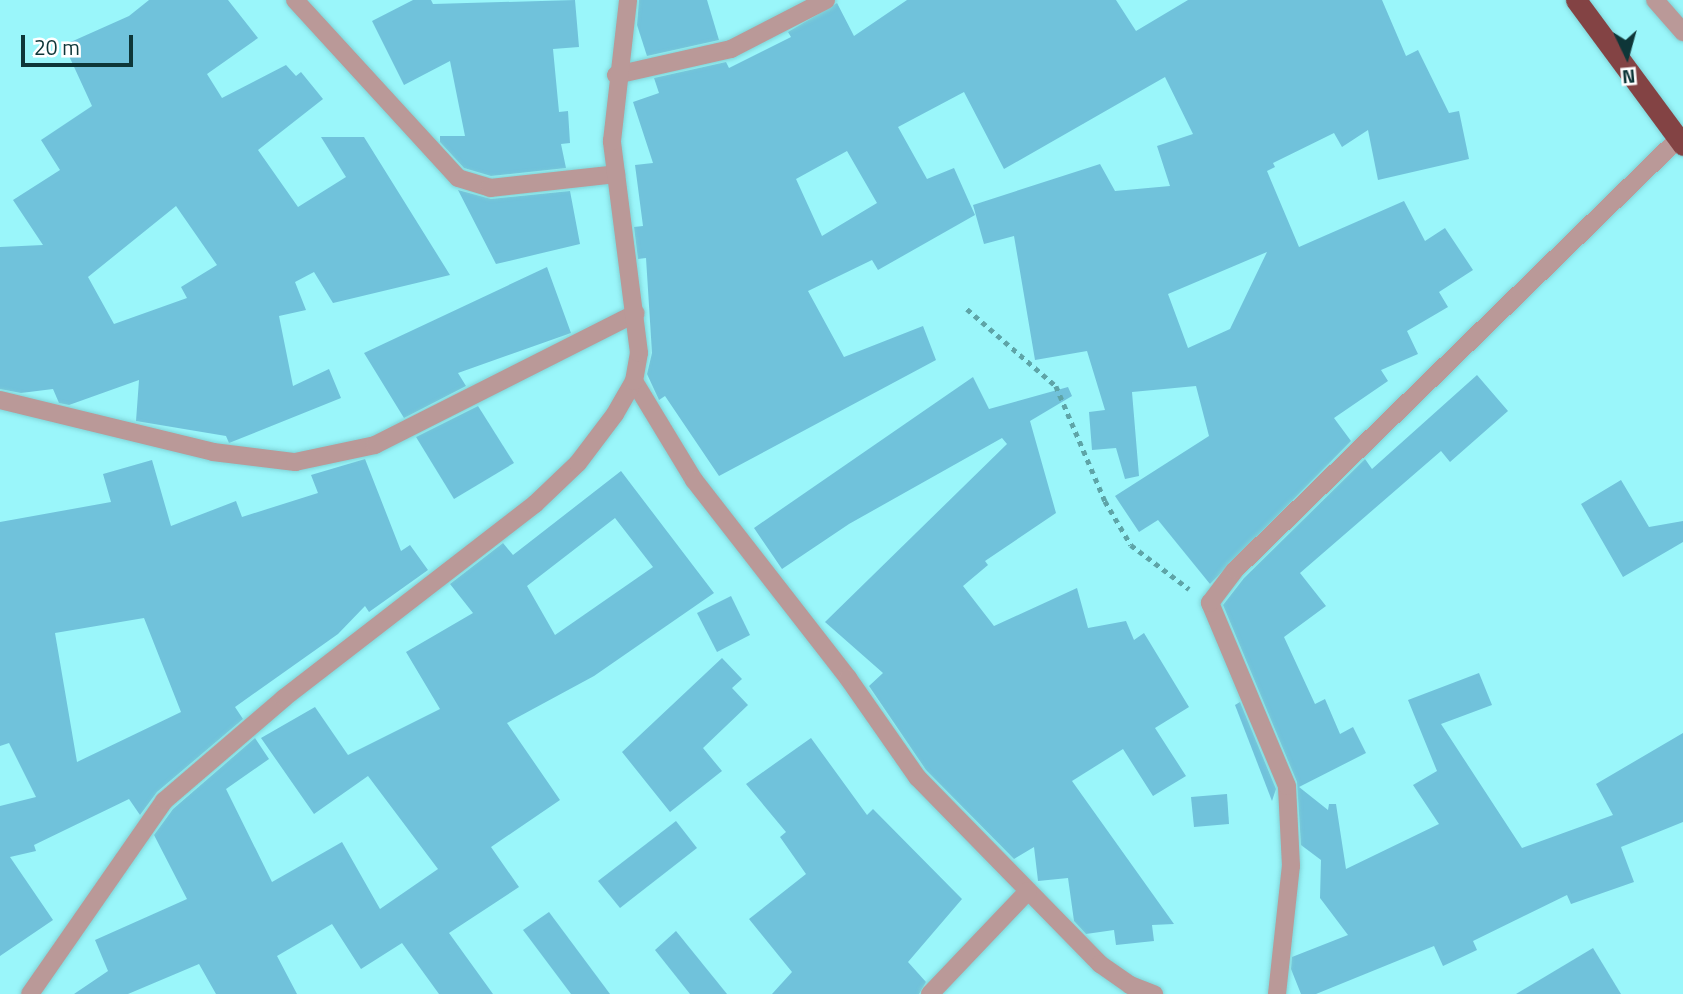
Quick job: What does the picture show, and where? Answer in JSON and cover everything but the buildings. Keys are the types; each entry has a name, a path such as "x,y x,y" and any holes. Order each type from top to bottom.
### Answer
{"highway":[{"path":"1576,0 1680,142"}],"street":[{"path":"295,0 458,178 491,188 616,174"},
{"path":"30,994 164,801 284,698 535,504 578,463 634,381 639,353 636,313 611,141 616,75 628,0"},
{"path":"616,75 731,49 826,0"},
{"path":"1655,0 1683,32"},
{"path":"1278,994 1291,866 1287,786 1210,603 1235,570 1680,142"},
{"path":"0,400 213,452 295,462 375,445 636,313"},
{"path":"634,381 694,480 848,678 917,778 1100,964 1130,985 1154,994"},
{"path":"930,994 1028,891"}],"path":[{"path":"967,309 1056,386 1105,500 1131,545 1210,603"}]}
